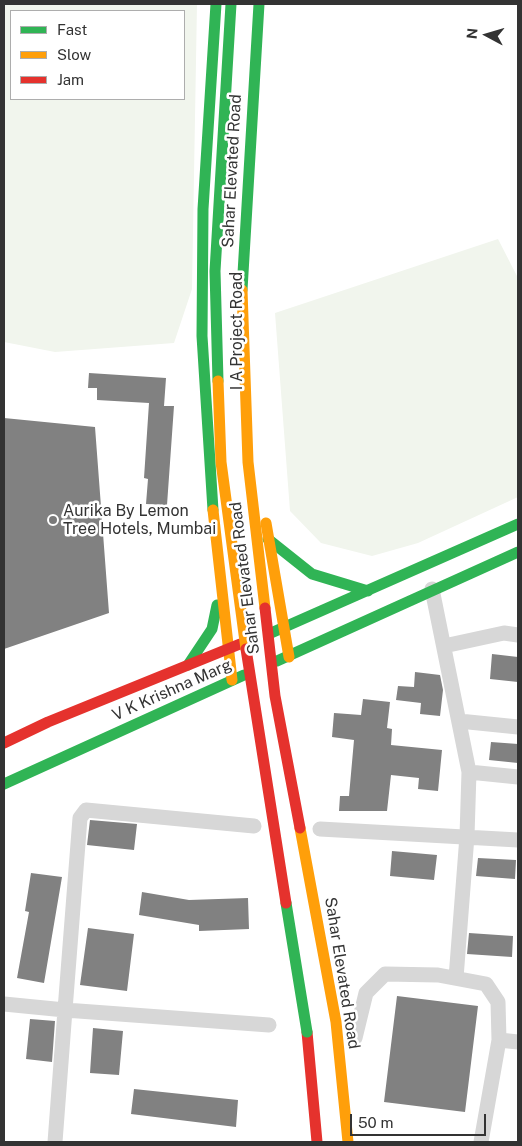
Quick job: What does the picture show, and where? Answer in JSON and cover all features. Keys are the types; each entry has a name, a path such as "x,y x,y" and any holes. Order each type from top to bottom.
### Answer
{"main road":[{"path":"216,4 203,209 202,336 209,471 220,590 232,680"},
{"name":"Sahar Elevated Road","path":"231,4 215,271 220,462 254,706 306,1025 318,1142"},
{"name":"Sahar Elevated Road","path":"259,4 242,276 248,462 275,696 336,1022 348,1142"},
{"name":"I A Project Road","path":"270,4 252,276 254,410 268,539 289,656"},
{"name":"V K Krishna Marg","path":"4,743 48,722 227,649 284,628 518,524"},
{"path":"268,539 312,574 368,591"},
{"name":"V K Krishna Marg","path":"4,784 289,656 432,588 518,552"},
{"path":"188,665 212,629 220,590"}],"street":[{"path":"432,588 469,772 467,836 456,978"},
{"path":"444,646 511,634 518,626"},
{"path":"459,721 518,727"},
{"path":"469,772 518,777"},
{"path":"55,1142 80,818 86,810 254,826"},
{"path":"320,829 518,840"},
{"path":"355,1038 366,993 385,974 438,975 486,984 498,1002 499,1040 481,1142"},
{"path":"4,1004 269,1025"},
{"path":"499,1040 518,1042"}],"shaded area":[{"path":"4,4 197,4 192,289 174,343 55,352 4,342"},
{"path":"498,239 518,278 518,497 418,543 372,556 321,543 290,511 275,313"}],"building":[{"path":"89,373 166,378 164,406 174,406 167,505 146,504 148,479 144,478 149,403 97,400 97,388 88,388"},
{"name":"Aurika By Lemon Tree Hotels, Mumbai","path":"4,418 95,427 109,613 4,649"},
{"path":"492,654 518,657 518,682 490,679"},
{"path":"415,672 440,675 443,690 440,716 420,714 421,703 396,700 398,686 414,687"},
{"path":"363,699 390,702 387,728 392,729 391,745 442,750 438,791 418,789 419,778 391,775 387,811 339,811 340,796 349,796 354,740 332,737 334,713 361,715"},
{"path":"491,742 518,744 518,763 489,760"},
{"path":"90,820 137,824 134,850 87,845"},
{"path":"392,851 437,855 434,880 390,876"},
{"path":"478,858 516,860 515,879 476,876"},
{"path":"31,873 62,877 44,983 17,978 29,912 25,911"},
{"path":"142,892 189,900 248,898 249,929 199,931 199,925 139,915"},
{"path":"88,928 134,934 127,991 80,985"},
{"path":"469,933 513,936 512,957 467,954"},
{"path":"397,996 478,1006 465,1112 384,1102"},
{"path":"30,1019 55,1021 52,1062 26,1059"},
{"path":"93,1028 123,1031 119,1075 90,1073"},
{"path":"134,1089 238,1100 236,1127 131,1114"}],"traffic: fast":[{"path":"213,510 202,336 203,209 216,4"},
{"path":"218,381 215,271 231,4"},
{"path":"242,290 259,4"},
{"path":"271,633 518,524"},
{"path":"268,539 312,574 368,591"},
{"path":"277,661 518,552"},
{"path":"188,665 212,629 217,605"},
{"path":"4,784 244,675"},
{"path":"286,903 307,1032"}],"traffic: slow":[{"path":"242,290 248,462 265,608"},
{"path":"218,381 221,462 246,649"},
{"path":"213,510 232,680"},
{"path":"266,523 289,657"},
{"path":"300,828 336,1022 348,1142"}],"traffic: jam":[{"path":"265,608 275,696 300,828"},
{"path":"4,743 48,722 240,644"},
{"path":"246,649 286,903"},
{"path":"307,1032 317,1142"}],"place":[{"name":"Aurika By Lemon Tree Hotels, Mumbai","path":"53,520"}]}
